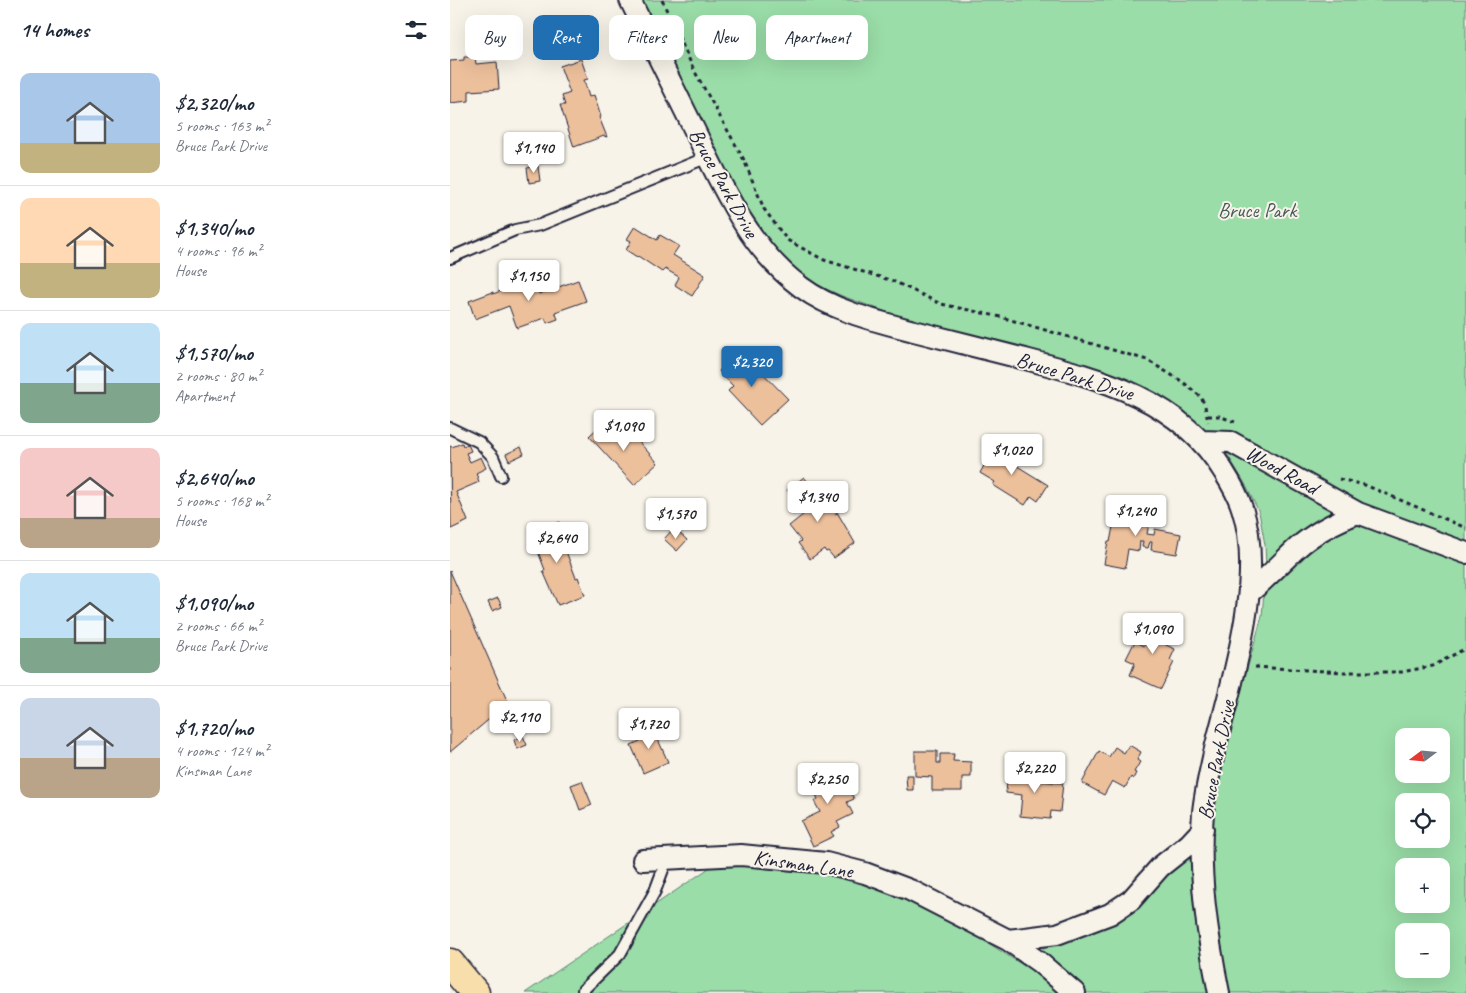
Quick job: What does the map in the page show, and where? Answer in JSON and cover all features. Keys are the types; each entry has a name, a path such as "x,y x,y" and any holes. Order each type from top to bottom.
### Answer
{"highway":[{"path":"450,963 475,993"}],"street":[{"name":"Bruce Park Drive","path":"630,0 708,157 744,223 761,248 781,271 804,290 822,300 852,312 896,326 1098,379 1143,397 1173,416 1202,441 1232,486 1241,506 1247,527 1251,555 1249,593 1241,643 1208,779 1203,814 1203,884 1208,931 1219,993"},
{"name":"Wood Road","path":"1202,441 1231,442 1358,513 1466,553"},
{"path":"1249,593 1298,547 1335,522 1358,513"},
{"path":"1008,940 1057,934 1110,914 1131,900 1160,867 1189,844 1204,828"},
{"name":"Kinsman Lane","path":"643,860 741,856 826,863 865,873 910,890 1008,940 1039,962 1075,993"}],"lane":[{"path":"450,258 515,230 540,225 708,157"},
{"path":"450,428 479,442 493,457 501,476"},
{"path":"583,990 620,954 655,891 667,859"}],"path":[{"path":"662,0 694,70 744,160 764,209 787,240 824,260 892,282 941,304 1001,317 1147,360 1183,382 1201,397 1208,416 1202,441"},
{"path":"1208,416 1219,416 1240,425"},
{"path":"1330,476 1365,485 1466,528"},
{"path":"1252,676 1254,667 1342,672 1402,672 1433,666 1466,648"}],"green space":[{"name":"Bruce Park","path":"640,0 1466,0 1466,993 525,993 715,864 819,871 872,885 979,937 1024,966 1049,943 1094,931 1122,917 1170,867 1210,842 1222,759 1262,616 1266,566 1265,545 1259,512 1227,454 1184,410 1148,389 1097,369 895,315 842,296 811,282 792,269 761,232 718,156 670,60 684,60 684,15 648,15"}],"building":[{"path":"465,57 465,60 475,60 476,64 497,62 499,89 469,91 469,101 450,103 450,61 464,60"},
{"path":"581,60 588,79 584,80 589,97 594,95 601,117 599,117 607,137 604,136 574,147 560,105 565,105 562,96 570,93 560,66"},
{"path":"538,166 540,181 529,183 527,168"},
{"path":"635,226 657,240 660,235 679,246 673,255 705,275 692,296 675,285 679,277 665,269 662,272 626,250 631,241 627,239"},
{"path":"533,279 539,294 578,280 586,301 555,312 558,319 547,323 545,318 517,328 509,306 475,319 469,301"},
{"path":"740,351 788,399 760,425 728,391 733,386 719,371"},
{"path":"606,420 621,437 628,430 658,463 634,485 589,436"},
{"path":"997,442 1019,456 1014,464 1048,485 1038,501 1031,496 1025,505 993,485 995,482 980,473"},
{"path":"462,443 463,446 468,444 471,451 466,453 470,462 481,457 486,468 476,473 479,482 456,492 468,521 451,529 450,446"},
{"path":"521,447 524,454 509,461 506,454"},
{"path":"804,477 822,500 824,499 836,514 837,512 855,543 834,558 824,549 810,559 798,543 801,541 789,526 804,514 787,490"},
{"path":"1117,506 1151,512 1147,534 1154,535 1155,529 1181,534 1177,554 1151,550 1152,542 1150,542 1148,548 1142,547 1143,541 1140,541 1139,551 1128,549 1125,568 1104,564"},
{"path":"560,522 568,544 564,546 576,578 578,577 585,595 558,605 543,571 545,570 531,533"},
{"path":"674,528 687,540 677,551 664,539"},
{"path":"450,571 509,705 499,711 450,752"},
{"path":"498,598 502,607 492,611 488,602"},
{"path":"1154,618 1174,628 1166,645 1175,649 1170,660 1174,662 1161,689 1130,675 1135,663 1126,659 1135,641 1144,646 1144,640"},
{"path":"652,726 668,762 643,773 631,745 640,741 636,732"},
{"path":"523,736 527,745 517,749 514,740"},
{"path":"1129,745 1141,752 1137,760 1140,762 1134,772 1136,773 1133,779 1131,777 1125,788 1112,781 1104,795 1082,783 1099,751 1109,757 1115,747 1124,753"},
{"path":"915,751 937,751 937,763 940,763 940,754 954,754 953,761 971,762 971,777 962,777 962,791 932,791 932,777 915,776"},
{"path":"838,766 854,799 847,802 853,814 837,822 840,827 831,832 834,836 813,846 801,821 820,812 814,801 818,799 808,778 831,767 832,769"},
{"path":"1008,769 1030,771 1028,781 1032,781 1032,774 1042,775 1041,781 1063,783 1060,812 1051,811 1050,819 1020,816 1022,795 1006,793"},
{"path":"906,775 913,775 913,790 907,790"},
{"path":"582,781 592,805 580,810 571,785"}]}
